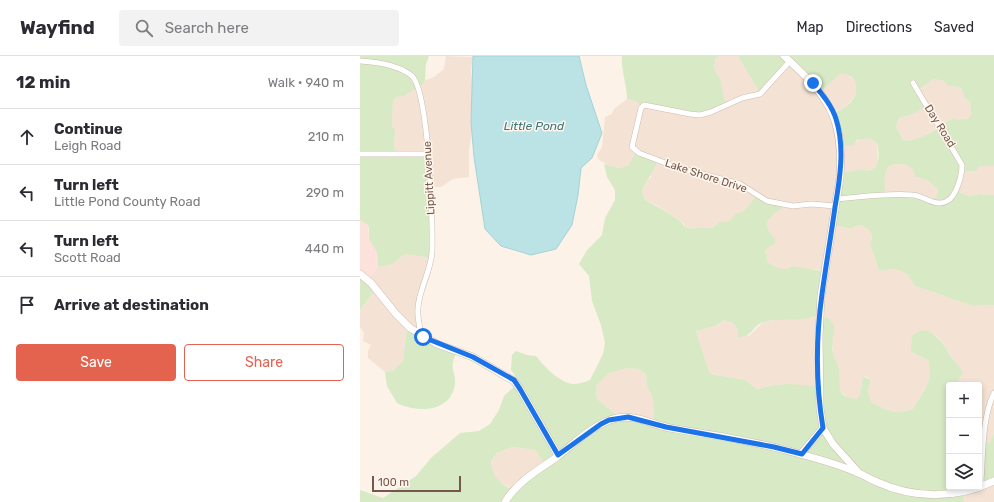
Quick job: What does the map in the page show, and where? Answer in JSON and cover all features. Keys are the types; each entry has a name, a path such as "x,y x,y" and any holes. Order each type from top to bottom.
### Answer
{"street":[{"name":"Lake Shore Drive","path":"787,58 760,94 742,98 711,112 700,115 644,106 641,108 632,147 638,153 676,167 740,184 767,201 793,206 836,202"},
{"path":"787,58 820,91 836,118 839,130 841,162 821,296 819,337 820,408 823,428 833,444 858,473"},
{"name":"Lippitt Avenue","path":"360,61 393,67 412,77 417,85 422,100 429,154 432,254 418,308 421,335"},
{"name":"Day Road","path":"836,202 913,194 938,203 947,201 955,191 962,170 959,157 913,83"},
{"path":"360,154 429,154"},
{"path":"360,274 371,283 402,321 421,335 437,344 473,357 514,380 558,455"},
{"path":"982,470 989,405 994,393"},
{"path":"505,502 522,482 601,424 609,420 628,417 666,427 774,447 802,454 910,493 943,494 972,490"},
{"path":"802,454 823,428"},
{"path":"982,487 994,482"}],"shaded area":[{"path":"446,56 473,57 471,71 473,91 472,133 469,150 469,177 453,179 441,187 431,187 395,152 394,141 396,131 392,126 393,102 396,97 404,96 416,89 417,90 424,81 434,77 444,69"},
{"path":"720,56 738,56 747,68 752,80 787,62 840,74 846,73 856,82 857,90 852,100 845,108 832,114 854,143 862,138 870,138 877,143 878,163 873,169 851,173 855,226 862,225 871,232 874,257 879,271 892,269 899,270 908,275 915,286 973,306 994,305 994,433 990,442 985,443 984,425 982,424 982,382 956,382 962,371 937,336 926,331 911,352 928,360 931,371 927,385 913,409 898,413 889,411 871,402 868,391 871,380 867,377 863,376 860,395 856,399 849,399 842,393 838,387 839,368 833,355 833,345 818,386 770,386 757,389 745,380 710,374 696,331 715,326 724,320 734,324 738,331 749,336 763,322 789,318 813,318 824,271 815,269 781,270 768,262 765,253 769,247 775,244 776,241 767,229 766,225 770,217 781,208 757,195 745,210 735,215 730,221 718,222 715,226 708,229 702,228 697,230 686,227 682,222 658,206 645,200 642,191 646,182 652,176 629,165 619,168 608,165 599,160 597,155 602,147 605,117 612,114 614,109 627,99 636,101 720,79 714,68 716,58"},
{"path":"934,79 944,81 948,86 960,87 964,98 970,102 971,114 968,120 943,124 921,138 908,142 903,140 896,127 899,118 911,115 918,90"},
{"path":"890,165 909,165 914,169 915,177 929,180 938,191 936,198 886,196 884,184 886,171"},
{"path":"980,166 994,166 994,195 979,194 969,196 957,191 963,171"},
{"path":"360,220 368,225 369,239 377,252 378,267 367,282 360,277"},
{"path":"405,254 432,258 430,276 418,308 419,330 407,326 403,361 392,371 385,372 368,358 368,351 371,345 363,341 364,333 360,327 360,310 375,290 367,282 378,267 391,265"},
{"path":"627,368 638,369 646,374 647,386 653,399 654,424 618,416 597,399 596,386 608,374"},
{"path":"512,447 535,450 544,463 512,489 498,481 492,472 491,461 497,453"},
{"path":"994,480 994,502 964,502 963,493 970,490 982,490 982,485"}],"green space":[{"path":"360,56 429,56 426,64 425,81 417,90 416,89 404,96 396,97 393,102 392,126 396,131 394,141 395,151 426,155 429,160 432,258 405,254 391,265 378,267 377,252 369,239 368,225 360,220"},
{"path":"622,56 720,56 716,58 714,68 720,79 725,102 715,108 695,113 674,112 641,106 636,101 627,99 622,67"},
{"path":"738,56 994,56 994,166 980,166 976,171 963,171 957,191 969,196 979,194 994,195 994,305 973,306 915,286 908,275 899,270 892,269 879,271 870,244 872,239 871,232 862,225 855,226 850,229 832,225 838,172 870,170 874,169 878,163 877,143 870,138 857,140 852,146 838,145 832,114 847,106 851,102 856,92 856,83 854,79 846,74 840,74 819,93 789,62 759,91","holes":["934,79 944,81 948,86 960,87 964,98 970,102 971,114 968,119 957,120 953,118 922,137 909,141 903,140 896,127 899,118 911,115 925,107 918,90","903,164 912,168 915,177 925,180 933,185 938,191 936,198 886,196 885,180 888,168 890,165"]},
{"path":"636,152 657,162 642,191 645,200 672,215 685,227 692,229 710,228 714,227 718,222 730,221 734,215 745,210 757,195 779,204 782,208 767,222 768,230 776,240 775,244 769,247 765,252 768,262 783,269 792,266 823,271 819,314 814,317 764,322 743,337 738,337 738,331 734,324 724,320 715,326 696,331 710,374 745,380 757,389 787,384 818,386 823,318 828,318 834,325 832,351 839,369 839,385 841,393 849,398 856,399 860,395 863,376 871,380 868,391 871,402 887,410 900,412 913,409 924,391 930,374 928,360 911,352 912,336 918,332 924,331 929,332 939,339 961,368 963,373 957,382 946,382 946,490 969,490 963,492 964,502 360,502 360,490 383,498 416,476 431,458 460,433 479,431 490,424 499,410 504,396 518,383 511,370 512,355 516,351 527,355 536,356 552,373 568,383 578,384 590,380 603,354 605,343 601,325 592,301 589,276 579,264 587,250 602,235 605,218 615,200 615,190 607,177 604,164 619,168 629,165","holes":["627,368 638,369 646,374 647,386 653,399 654,424 618,416 597,399 596,386 608,374","512,447 535,450 544,463 512,489 499,481 494,474 491,461 497,453"]},
{"path":"360,277 375,290 360,310"},
{"path":"407,326 457,351 453,362 455,384 452,394 447,401 432,408 414,408 397,403 387,386 385,372 392,371 403,361"},
{"path":"982,424 984,425 986,443 990,442 994,433 994,480 982,485"}],"water":[{"name":"Little Pond","path":"473,56 579,56 586,85 602,133 592,158 581,168 578,195 572,225 556,249 531,255 501,246 485,229 474,157 471,122"}],"route":[{"path":"423,337 437,344 458,350 473,357 490,368 514,380 518,384 558,455 588,432 609,420 619,417 636,418 666,427 774,447 802,454 810,447 823,428 820,408 819,356 821,296 837,199 841,162 839,130 836,118 826,100 813,83"}]}
